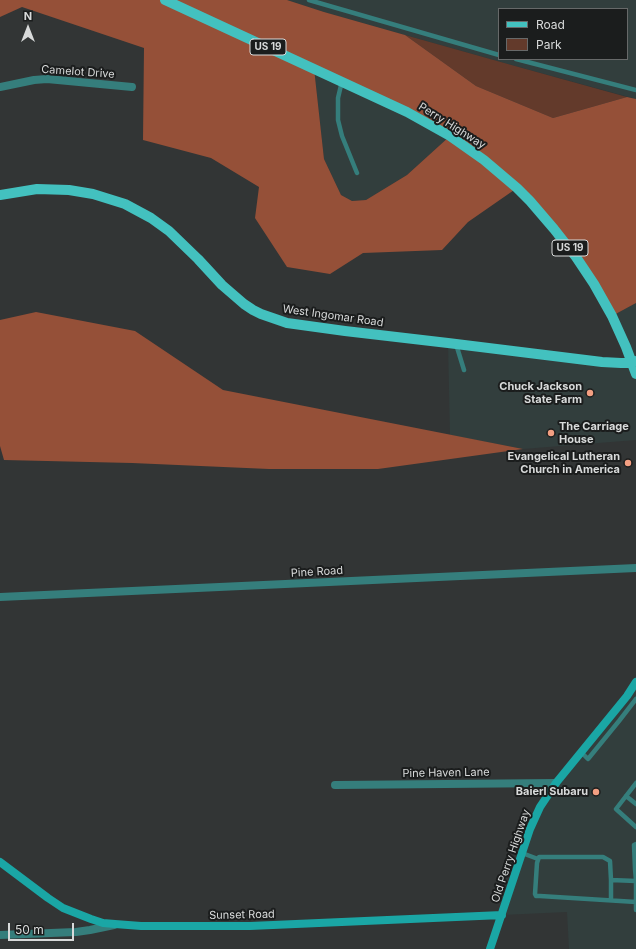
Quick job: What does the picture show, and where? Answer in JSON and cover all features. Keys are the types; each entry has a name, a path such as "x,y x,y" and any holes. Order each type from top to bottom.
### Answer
{"main road":[{"name":"Perry Highway","path":"165,0 397,106 435,127 473,152 517,188 542,214 586,270 612,316 634,362 636,374"},
{"name":"West Ingomar Road","path":"0,195 37,189 69,190 93,194 125,204 151,218 169,231 222,285 244,304 273,319 287,323 323,329 602,362 634,362"}],"street":[{"name":"Camelot Drive","path":"0,87 47,79 132,87"},
{"name":"Pine Road","path":"0,597 636,568"},
{"name":"Old Perry Highway","path":"490,949 530,829 540,806 556,783 627,696 636,682"},
{"name":"Pine Haven Lane","path":"335,785 556,783"},
{"name":"Sunset Road","path":"0,862 63,908 103,923 141,926 250,926 502,915"},
{"path":"0,935 76,932 115,924"}],"lane":[{"path":"309,0 498,55"},
{"path":"520,60 636,90"},
{"path":"342,81 338,98 338,120 342,136 357,173"},
{"path":"456,344 464,370"},
{"path":"581,752 588,759 636,699"},
{"path":"636,783 616,809 636,826"},
{"path":"626,796 636,804"},
{"path":"636,844 634,845 636,869 636,910"},
{"path":"522,853 538,859"},
{"path":"538,859 541,856 606,858 610,861 611,900"},
{"path":"538,859 536,896 636,902"},
{"path":"611,880 636,881"}],"shaded area":[{"path":"0,0 287,0 405,35 476,86 553,118 627,97 636,99 636,303 612,316 603,300 517,188 468,222 442,250 363,253 330,274 287,267 255,218 259,187 211,158 143,140 144,48 22,7 0,17","holes":["314,68 450,136 407,175 366,200 352,201 341,195 324,159"]},
{"path":"287,0 636,0 636,99 324,12"},
{"path":"314,68 450,136 407,175 366,200 352,201 341,195 324,159"},
{"path":"636,303 636,440 523,449 450,435 448,343 632,363 612,316"},
{"path":"36,312 135,331 223,390 523,449 378,469 269,469 132,463 4,460 0,446 0,320"},
{"path":"636,682 636,949 569,949 567,912 502,915 536,816"}],"green space":[{"path":"405,35 627,97 553,118 476,86"}],"place":[{"name":"Chuck Jackson State Farm","path":"590,393"},
{"name":"The Carriage House","path":"551,433"},
{"name":"Evangelical Lutheran Church in America","path":"628,463"},
{"name":"Baierl Subaru","path":"596,792"}]}
